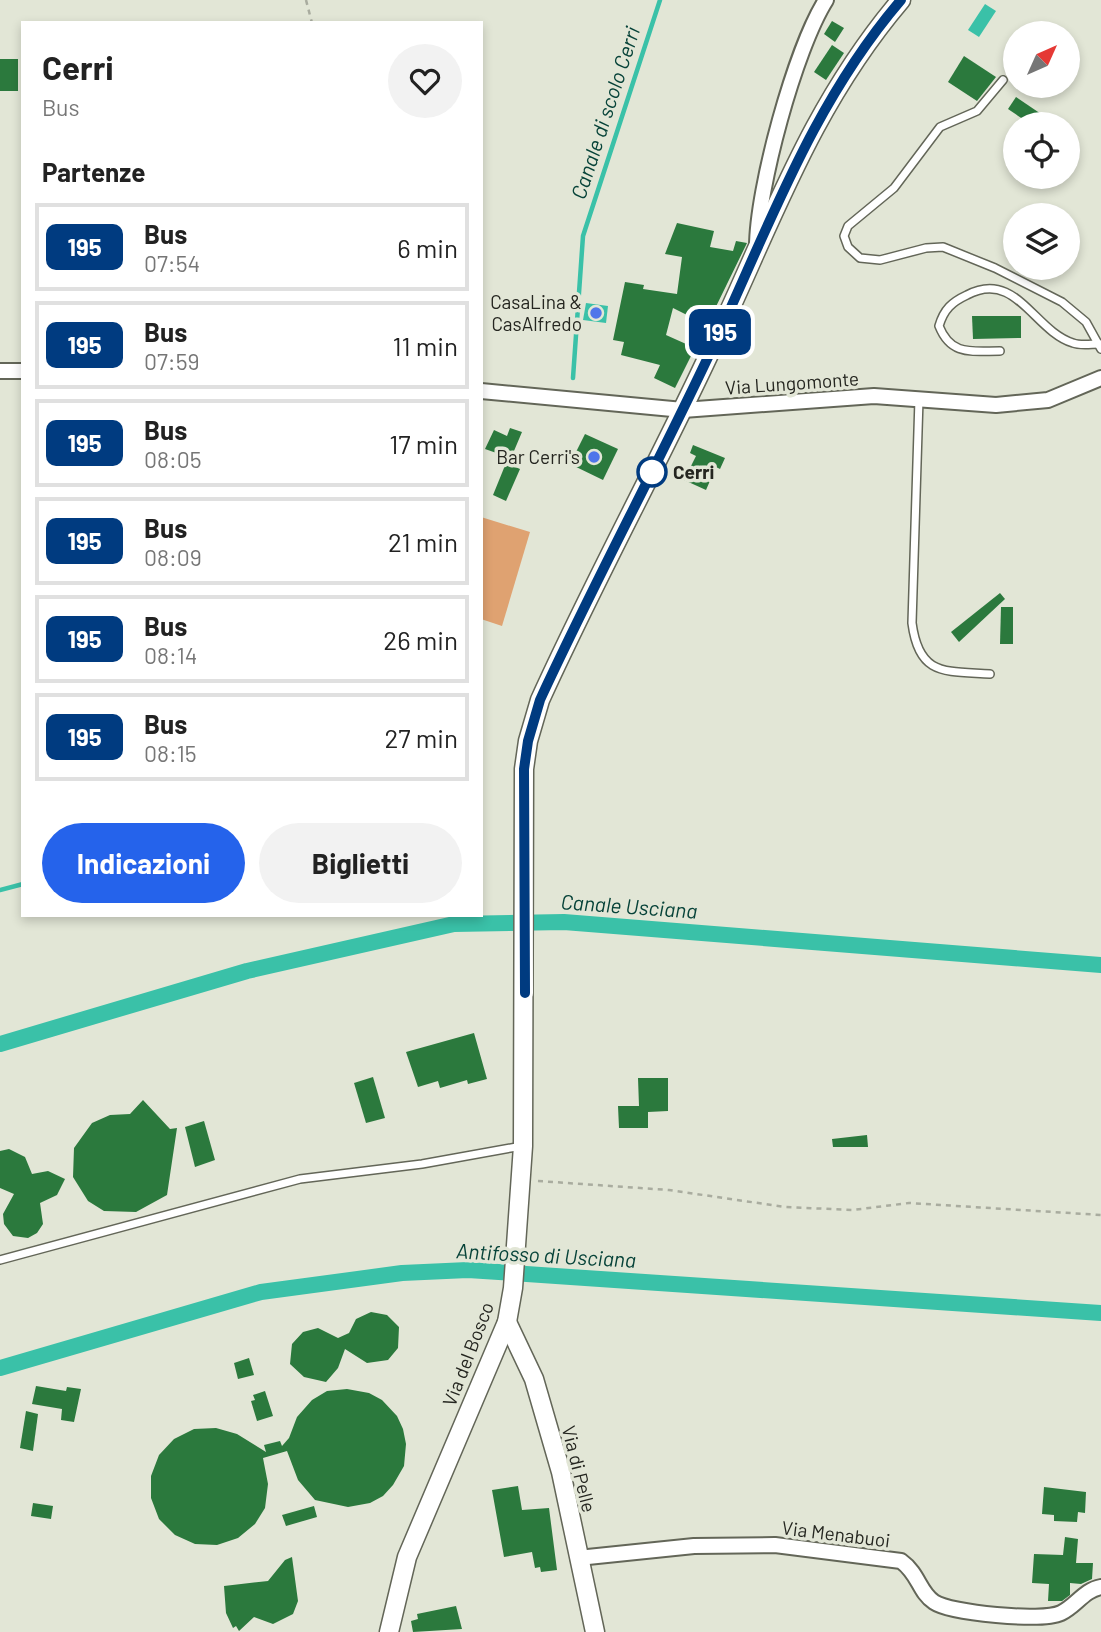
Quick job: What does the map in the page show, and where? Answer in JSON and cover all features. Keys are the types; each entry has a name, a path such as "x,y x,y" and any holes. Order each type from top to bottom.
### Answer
{"street":[{"path":"757,248 757,220 786,103 816,16 826,0"},
{"name":"Via del Bosco","path":"389,1632 407,1557 507,1322 513,1288 523,1146 524,769 528,741 540,700 683,410 827,100 901,0"},
{"path":"0,371 21,371"},
{"name":"Via Lungomonte","path":"483,391 683,410 874,396 996,405 1048,400 1101,378"},
{"name":"Via di Pelle","path":"507,1322 538,1392 561,1472 595,1632"},
{"name":"Via Menabuoi","path":"578,1558 694,1546 775,1545 800,1548 901,1561 914,1570 925,1593 933,1602 953,1610 1043,1616 1060,1614 1092,1589 1101,1587"}],"lane":[{"path":"1003,80 977,111 940,127 894,188 848,226 844,236 848,247 859,258 880,260 926,247 943,247 995,268 1062,302 1086,322 1100,347"},
{"path":"1000,351 963,351 945,341 939,326 951,304 981,288 1000,290 1019,300 1058,336 1074,344 1100,347"},
{"path":"919,398 912,623 915,645 925,661 941,671 990,674"},
{"path":"0,1260 300,1179 422,1164 523,1146"}],"path":[{"path":"306,0 311,21"},
{"path":"521,1180 669,1190 785,1207 853,1210 909,1203 1101,1215"}],"shaded area":[{"path":"483,518 530,532 502,626 483,620"}],"water":[{"path":"985,4 996,11 979,37 968,30"},
{"name":"CasaLina & CasAlfredo","path":"586,303 608,306 606,323 583,320"}],"building":[{"path":"832,21 844,28 835,42 824,34"},
{"path":"832,45 844,53 826,80 814,72"},
{"path":"964,56 996,77 977,101 948,82"},
{"path":"0,59 18,59 18,91 0,91"},
{"path":"1017,98 1038,112 1012,112 1008,109"},
{"path":"677,223 714,231 710,247 733,251 736,241 747,243 707,325 673,308 666,335 695,348 675,388 654,378 660,365 621,355 624,342 613,340 625,282 644,285 643,289 677,294 682,257 665,254"},
{"path":"972,316 1021,316 1021,338 973,339"},
{"path":"510,428 522,432 511,458 485,449 494,430 507,436"},
{"name":"Bar Cerri's","path":"585,434 618,449 603,480 570,464"},
{"path":"693,445 725,458 720,469 716,467 706,490 684,480 696,456 690,453"},
{"path":"506,463 520,469 506,501 493,495"},
{"path":"1000,593 1005,599 959,642 951,632"},
{"path":"1001,607 1013,607 1013,644 1000,644"},
{"path":"474,1033 487,1079 468,1084 467,1080 440,1088 438,1081 418,1087 406,1052"},
{"path":"373,1077 385,1118 366,1123 354,1083"},
{"path":"638,1078 668,1078 668,1111 648,1112 648,1128 619,1128 618,1106 639,1106"},
{"path":"143,1100 170,1129 177,1128 167,1195 136,1212 104,1211 88,1201 73,1177 74,1148 92,1123 110,1115 130,1114"},
{"path":"204,1121 215,1160 195,1167 185,1127"},
{"path":"867,1135 868,1147 833,1147 832,1139"},
{"path":"9,1149 25,1157 32,1174 48,1171 65,1179 57,1195 40,1203 43,1224 37,1233 28,1238 13,1236 4,1224 3,1214 14,1194 0,1188 0,1151"},
{"path":"371,1312 387,1315 399,1327 398,1348 388,1360 367,1363 345,1349 338,1368 326,1382 304,1377 290,1364 292,1344 303,1332 318,1328 338,1338 349,1333 356,1319"},
{"path":"249,1358 254,1375 238,1379 234,1363"},
{"path":"36,1386 66,1391 67,1387 81,1389 74,1422 61,1420 62,1409 32,1404"},
{"path":"347,1389 369,1393 382,1400 397,1416 403,1429 406,1444 404,1466 383,1496 370,1503 348,1507 315,1500 298,1480 287,1451 263,1458 268,1484 265,1508 255,1524 238,1538 217,1545 195,1544 175,1535 159,1519 151,1498 151,1476 159,1455 174,1439 194,1429 216,1428 237,1434 266,1452 264,1445 280,1441 282,1446 289,1438 297,1417 312,1400 327,1391"},
{"path":"265,1391 273,1416 257,1421 251,1401 255,1400 253,1395"},
{"path":"26,1411 38,1414 33,1451 20,1448"},
{"path":"518,1486 522,1510 549,1508 557,1570 541,1572 540,1567 535,1568 532,1552 504,1557 492,1490"},
{"path":"1044,1487 1086,1492 1085,1513 1078,1512 1077,1522 1054,1521 1054,1515 1042,1514"},
{"path":"33,1503 53,1506 51,1519 31,1516"},
{"path":"314,1506 317,1517 286,1526 282,1515"},
{"path":"1065,1537 1078,1539 1076,1563 1093,1563 1092,1579 1081,1584 1070,1583 1070,1595 1062,1601 1048,1601 1049,1584 1032,1583 1034,1554 1063,1555"},
{"path":"292,1557 298,1601 293,1614 273,1624 254,1617 239,1631 236,1626 233,1628 226,1613 224,1586 268,1581 285,1560"},
{"path":"456,1606 462,1629 413,1632 411,1621 418,1619 417,1614"}],"waterway":[{"name":"Canale di scolo Cerri","path":"573,378 583,236 660,0"},
{"path":"0,890 21,885"},
{"name":"Canale Usciana","path":"0,1044 247,971 454,924 564,922 1101,965"},
{"name":"Antifosso di Usciana","path":"0,1368 261,1292 402,1273 468,1270 1101,1313"}],"bus line":[{"name":"195","path":"525,993 524,769 528,741 540,700 705,365 812,128 827,100 862,49 901,0"}],"place":[{"name":"CasaLina & CasAlfredo","path":"596,313"},
{"name":"Bar Cerri's","path":"594,457"},
{"name":"Cerri","path":"652,472"}]}
